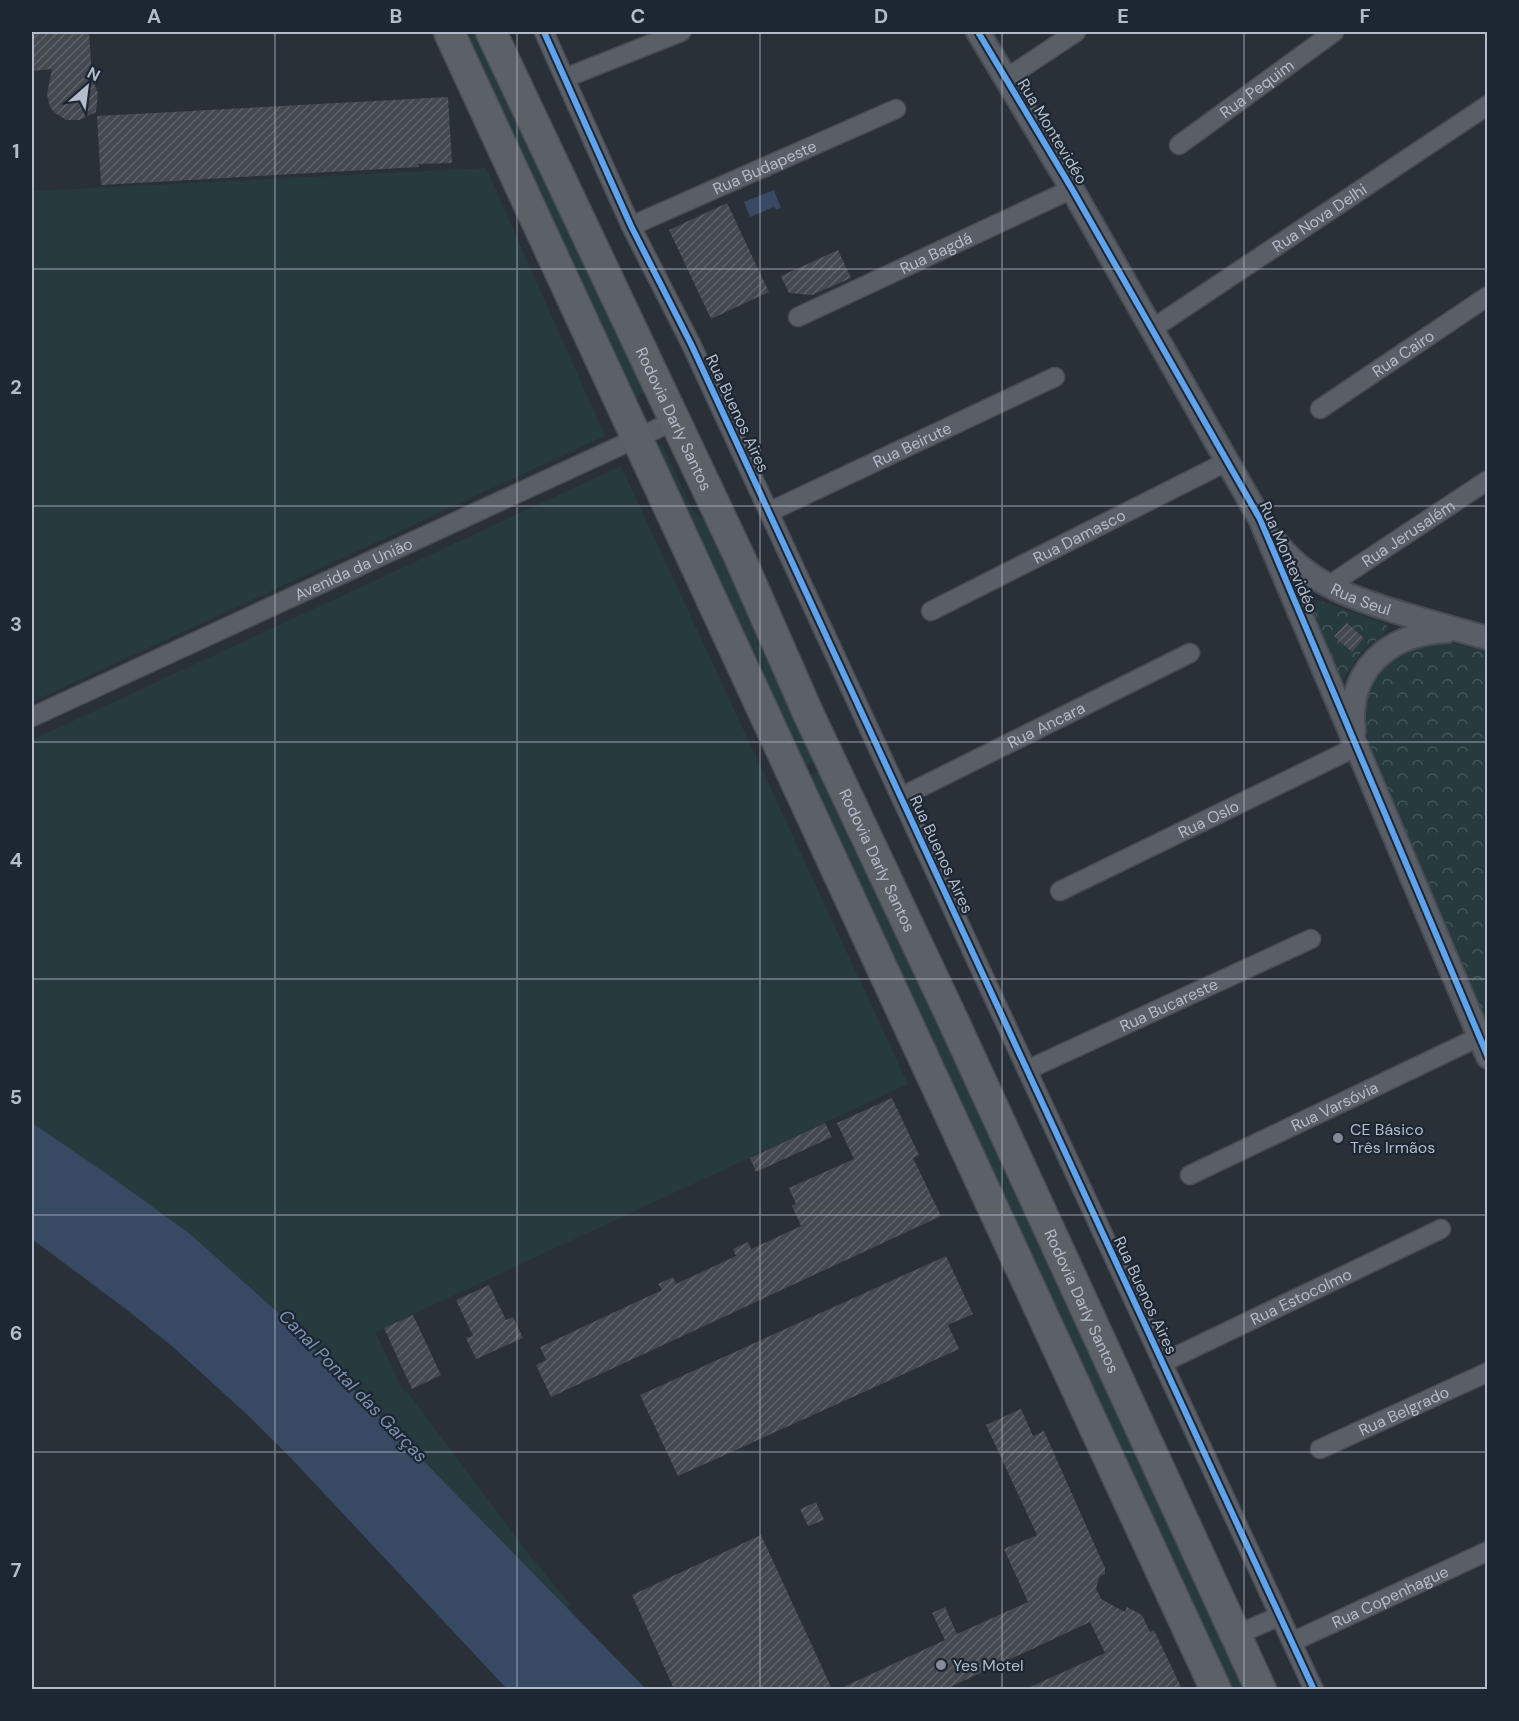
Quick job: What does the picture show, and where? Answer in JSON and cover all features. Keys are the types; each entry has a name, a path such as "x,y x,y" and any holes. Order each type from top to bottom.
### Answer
{"main road":[{"path":"449,32 1216,1689"},
{"name":"Rodovia Darly Santos","path":"491,32 739,556 808,714 952,1018 1261,1689"}],"street":[{"name":"Rua Buenos Aires","path":"544,32 631,226 691,344 1314,1689"},
{"path":"565,78 681,32"},
{"name":"Rua Montevidéo","path":"978,32 1072,189 1260,519 1488,1057"},
{"path":"1007,78 1076,32"},
{"name":"Rua Pequim","path":"1179,145 1334,32"},
{"name":"Rua Nova Delhi","path":"1152,329 1488,105"},
{"name":"Rua Budapeste","path":"631,226 896,109"},
{"name":"Rua Bagdá","path":"798,316 1072,189"},
{"name":"Rua Cairo","path":"1320,409 1488,296"},
{"name":"Rua Beirute","path":"769,512 1055,377"},
{"name":"Avenida da União","path":"32,717 674,421"},
{"name":"Rua Damasco","path":"931,612 1227,461"},
{"name":"Rua Jerusalém","path":"1328,586 1488,480"},
{"name":"Rua Seul","path":"1260,519 1295,563 1328,586 1358,599 1477,635"},
{"path":"1356,747 1353,724 1355,695 1366,669 1377,657 1388,648 1415,635 1449,630 1477,635"},
{"name":"Rua Ancara","path":"901,797 1190,653"},
{"name":"Rua Oslo","path":"1060,891 1356,747"},
{"name":"Rua Bucareste","path":"1027,1070 1311,939"},
{"name":"Rua Varsóvia","path":"1190,1175 1479,1036"},
{"name":"Rua Estocolmo","path":"1162,1363 1441,1229"},
{"name":"Rua Belgrado","path":"1320,1449 1488,1372"},
{"name":"Rua Copenhague","path":"1292,1642 1488,1551"},
{"path":"1236,1635 1280,1616"}],"green space":[{"path":"465,32 483,32 646,390 636,399"},
{"path":"486,168 605,436 32,702 32,191"},
{"path":"654,443 664,448 693,511 712,527 820,760 802,768"},
{"path":"621,466 908,1084 375,1332 404,1392 407,1391 529,1554 570,1604 567,1609 436,1475 190,1234 32,1123 32,740"},
{"path":"1314,599 1384,623 1388,627 1386,633 1362,651 1343,679 1340,680 1309,608"},
{"path":"1449,643 1487,650 1487,1026 1371,751 1366,728 1366,708 1370,690 1378,675 1391,662 1407,653 1426,646"},
{"path":"823,769 1249,1689 1227,1689 806,777"}],"water":[{"path":"774,190 781,208 776,210 774,207 750,217 744,202"},
{"path":"32,1123 190,1234 285,1319 646,1689 507,1689 252,1419 173,1347 32,1239"}],"building":[{"path":"32,32 89,32 92,78 98,93 96,112 80,120 66,120 50,107 47,94 52,69 32,71"},
{"path":"448,97 452,163 418,164 419,167 101,185 97,116"},
{"path":"727,203 769,292 711,319 669,230"},
{"path":"838,250 851,278 812,295 789,293 781,276"},
{"path":"1347,623 1364,638 1352,652 1334,636"},
{"path":"892,1098 919,1155 913,1158 941,1216 551,1397 536,1365 546,1360 540,1347 662,1290 658,1284 673,1277 676,1284 736,1256 733,1249 748,1242 751,1249 801,1226 792,1206 796,1204 789,1188 854,1159 837,1123"},
{"path":"825,1123 832,1137 756,1172 750,1158"},
{"path":"946,1256 973,1314 948,1325 959,1349 678,1476 640,1395"},
{"path":"489,1285 506,1320 513,1317 523,1338 476,1359 466,1338 473,1336 456,1300"},
{"path":"413,1315 441,1375 412,1389 384,1328"},
{"path":"1021,1409 1033,1436 1044,1431 1105,1568 1105,1574 1100,1576 1096,1588 1101,1599 1125,1612 1127,1607 1142,1615 1150,1632 1154,1630 1182,1689 1026,1689 1105,1653 1090,1622 946,1689 839,1689 945,1640 932,1613 945,1607 957,1634 1028,1602 1004,1549 1037,1535 986,1425"},
{"path":"816,1502 824,1520 808,1526 800,1509"},
{"path":"761,1535 832,1689 674,1689 632,1595"}],"cycle path":[{"path":"544,32 631,226 691,344 1314,1690"},
{"path":"978,32 1072,189 1260,519 1488,1057"}],"place":[{"name":"CE Básico Três Irmãos","path":"1338,1138"},
{"name":"Yes Motel","path":"941,1665"}],"water label":[{"name":"Canal Pontal das Garças","path":"353,1386"}]}
